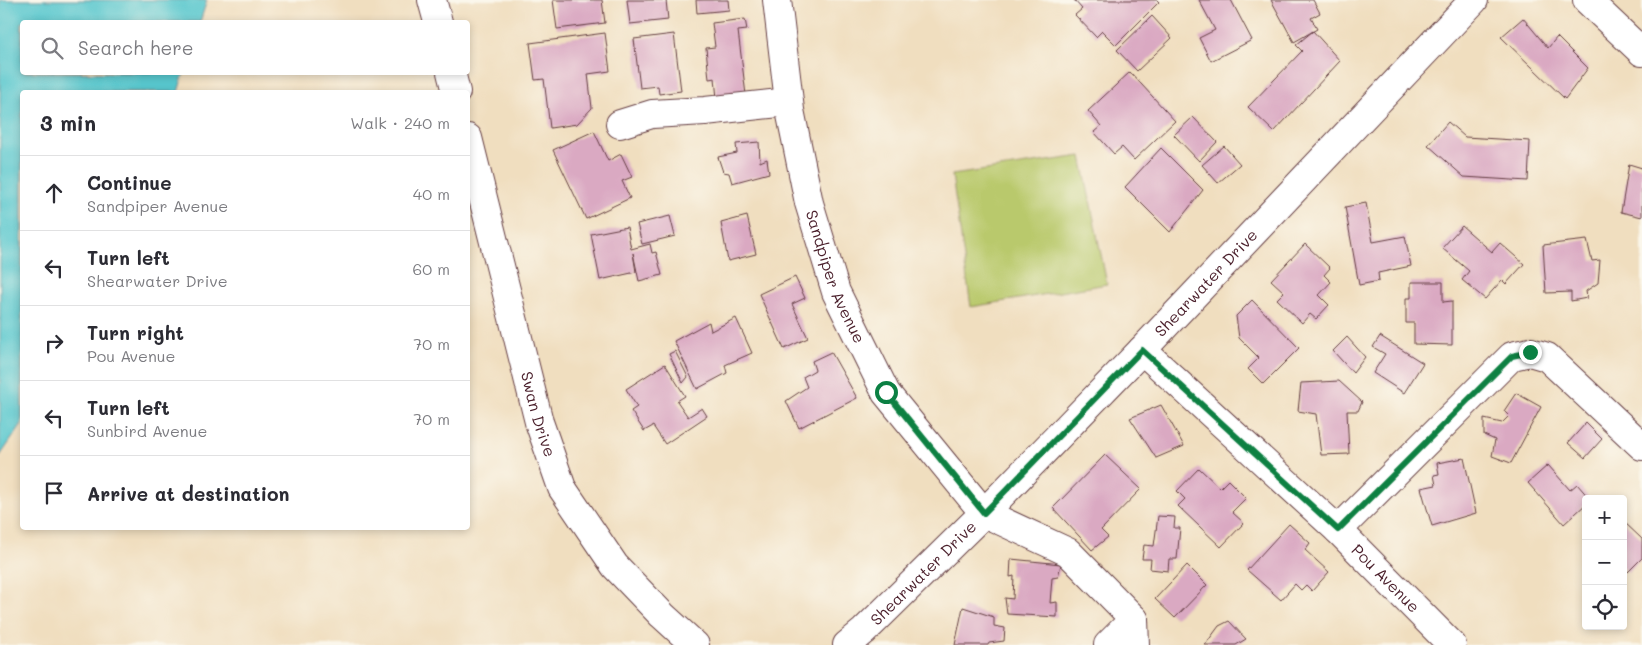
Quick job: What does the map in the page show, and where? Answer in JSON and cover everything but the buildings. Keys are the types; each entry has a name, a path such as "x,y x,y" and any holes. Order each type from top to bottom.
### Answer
{"street":[{"path":"432,0 437,20"},
{"name":"Sandpiper Avenue","path":"776,0 790,102 808,203 836,292 886,392 984,513"},
{"name":"Shearwater Drive","path":"847,645 864,631 984,513 1142,350 1474,0"},
{"path":"1587,0 1642,52"},
{"path":"452,75 456,90"},
{"path":"620,124 652,114 705,111 790,102"},
{"name":"Swan Drive","path":"470,146 539,422 562,488 615,566 662,615 695,645"},
{"name":"Pou Avenue","path":"1142,350 1338,530 1452,645"},
{"path":"1338,530 1512,356 1530,352 1548,357 1642,446"},
{"path":"984,513 1068,552 1134,632 1108,645"}],"green space":[{"path":"1081,156 1107,284 971,307 952,175"}],"water":[{"path":"0,0 207,0 201,20 20,20 20,75 183,75 179,90 20,90 20,427 0,456"}],"route":[{"path":"886,392 984,513 1142,350 1338,530 1512,356 1530,352"}]}
